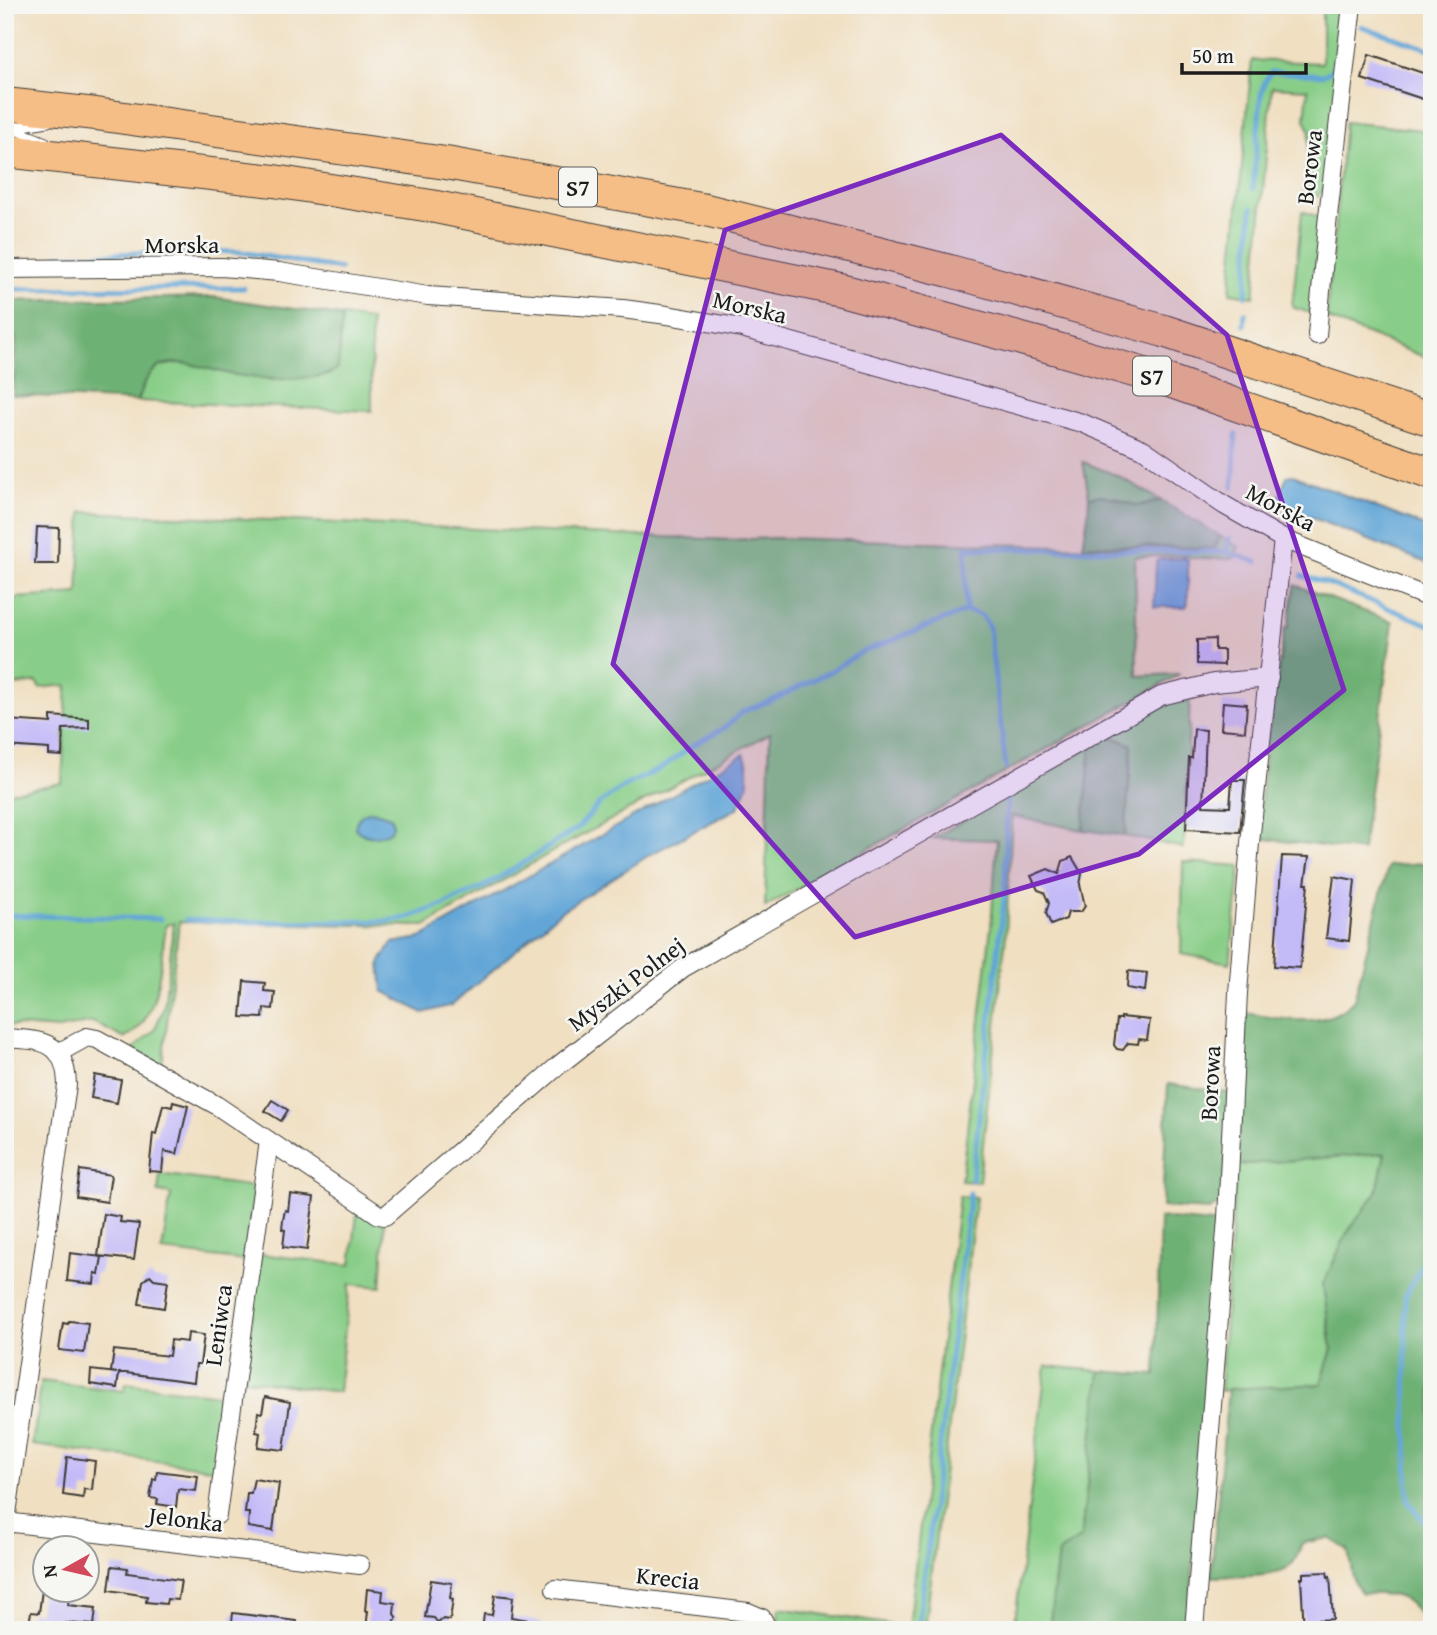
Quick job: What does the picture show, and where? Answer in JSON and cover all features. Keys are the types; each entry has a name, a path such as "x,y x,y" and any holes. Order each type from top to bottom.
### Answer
{"highway":[{"name":"S7","path":"6,128 96,114 446,163 706,210 950,271 1138,323 1432,420"},
{"name":"S7","path":"6,128 89,160 274,181 431,206 841,290 1169,381 1432,474"}],"street":[{"name":"Borowa","path":"1317,335 1352,5"},
{"name":"Morska","path":"5,270 222,267 279,272 428,296 667,314 742,328 1082,423 1143,449 1242,516 1283,539 1432,599"},
{"name":"Borowa","path":"1194,1630 1227,1218 1238,993 1249,850 1283,539"},
{"name":"Myszki Polnej","path":"58,1054 87,1038 97,1039 194,1092 379,1215 390,1214 559,1065 683,968 1161,696 1214,683 1269,678"},
{"path":"5,1038 39,1040 52,1046 67,1073 5,1528"},
{"name":"Leniwca","path":"217,1515 269,1141"},
{"name":"Jelonka","path":"6,1522 360,1564"},
{"name":"Krecia","path":"555,1589 748,1612 762,1618 768,1630"}],"highlighted area":[{"path":"1001,135 1227,335 1344,690 1139,854 855,937 613,664 725,230"}],"green space":[{"path":"1322,5 1348,5 1325,187 1316,197 1303,199 1310,130 1305,120 1308,89 1272,87 1254,297 1230,293 1252,60 1322,63"},
{"path":"1345,122 1432,131 1432,360 1326,318"},
{"path":"1302,211 1316,216 1321,224 1310,313 1292,307"},
{"path":"214,297 342,316 338,368 316,377 269,379 177,363 154,371 145,382 138,401 13,395 16,338 11,331 5,330 5,301"},
{"path":"342,316 371,320 372,411 138,401 148,374 160,366 178,363 200,364 233,374 273,380 330,375 340,354"},
{"path":"1083,462 1118,476 1160,500 1138,506 1128,505 1113,497 1089,497"},
{"path":"1102,495 1136,505 1160,500 1220,536 1215,548 1083,545 1089,497"},
{"path":"82,512 729,540 776,538 1215,548 1220,536 1239,547 1233,559 1192,558 1187,555 1135,557 1137,676 1180,674 765,907 770,733 564,845 425,926 179,922 162,1065 133,1049 154,1031 164,1008 174,923 166,925 160,972 152,1005 136,1031 123,1038 93,1022 58,1029 5,1025 5,793 62,783 67,685 39,688 37,682 5,687 5,624 15,598 78,594"},
{"path":"1295,585 1393,622 1362,851 1257,838 1266,746 1285,627 1288,628"},
{"path":"1190,696 1184,848 1125,836 1132,745 1110,736 1175,698"},
{"path":"1110,736 1132,745 1125,836 1083,830 1091,747"},
{"path":"1091,747 1083,830 1012,816 1006,934 979,1182 961,1181 991,927 997,840 933,838"},
{"path":"1183,862 1241,866 1230,963 1181,954"},
{"path":"1432,862 1432,1630 1429,1630 1416,1609 1403,1599 1362,1593 1354,1583 1348,1550 1329,1538 1302,1543 1291,1565 1278,1573 1211,1577 1228,1389 1321,1384 1332,1349 1323,1285 1347,1233 1377,1192 1385,1153 1236,1165 1244,1013 1302,1020 1330,1016 1343,1010 1354,1000 1388,866"},
{"path":"1168,1084 1232,1093 1222,1203 1209,1210 1162,1207"},
{"path":"1385,1152 1377,1192 1347,1233 1323,1285 1332,1349 1321,1384 1220,1391 1236,1165"},
{"path":"160,1174 255,1187 245,1261 162,1251 171,1194 158,1192"},
{"path":"959,1196 976,1197 925,1630 842,1630 794,1624 786,1630 777,1630 779,1608 908,1627"},
{"path":"352,1203 385,1224 381,1287 350,1284 338,1392 244,1379 261,1254 351,1265 357,1214"},
{"path":"1160,1218 1220,1224 1188,1630 1049,1630 1058,1553 1081,1538 1100,1371 1156,1375"},
{"path":"1046,1366 1100,1371 1081,1538 1058,1553 1049,1630 1014,1630"},
{"path":"41,1381 124,1391 126,1383 227,1396 217,1469 32,1445"}],"water":[{"path":"1293,475 1432,529 1432,565 1280,505 1278,499 1287,476"},
{"path":"1159,559 1188,559 1186,607 1154,607 1156,562"},
{"path":"744,754 748,765 748,785 738,808 651,854 560,912 452,1005 423,1013 383,991 380,963 392,943 420,938"},
{"path":"372,811 391,817 393,826 390,831 372,836 355,828 360,816"}],"building":[{"path":"1369,55 1432,76 1432,102 1362,79"},
{"path":"37,527 59,528 58,564 35,564"},
{"path":"1215,639 1215,650 1224,650 1224,665 1197,664 1197,640"},
{"path":"1223,702 1247,704 1245,731 1221,729"},
{"path":"51,716 89,719 89,728 63,729 62,756 49,755 49,749 5,746 7,720 51,723"},
{"path":"1194,729 1206,730 1203,806 1230,807 1232,780 1245,780 1240,832 1186,829 1189,758 1192,758"},
{"path":"1282,856 1309,857 1300,968 1274,966"},
{"path":"1072,857 1082,874 1080,885 1085,906 1081,912 1068,912 1066,919 1051,925 1046,913 1049,903 1031,876 1048,869 1059,874 1063,861"},
{"path":"1334,876 1355,880 1349,941 1326,938"},
{"path":"1128,971 1147,973 1145,991 1127,988"},
{"path":"244,981 265,983 264,991 275,992 273,1009 264,1008 263,1018 241,1017"},
{"path":"1121,1017 1150,1020 1147,1040 1139,1039 1138,1044 1128,1043 1123,1050 1117,1049 1114,1045 1117,1019"},
{"path":"95,1075 121,1080 117,1103 91,1098"},
{"path":"272,1100 288,1110 281,1121 265,1111"},
{"path":"173,1102 188,1106 177,1154 164,1151 162,1172 149,1171 153,1133 156,1134 163,1105 172,1107"},
{"path":"80,1170 111,1175 107,1202 76,1197"},
{"path":"290,1194 314,1197 307,1250 283,1247 283,1220 285,1210 288,1211"},
{"path":"104,1214 121,1217 120,1222 139,1224 134,1260 98,1256"},
{"path":"70,1253 102,1257 99,1274 95,1273 94,1284 67,1281"},
{"path":"150,1275 154,1279 168,1281 164,1308 139,1304 143,1281"},
{"path":"69,1321 88,1323 84,1353 59,1350 63,1323 68,1324"},
{"path":"188,1333 204,1335 200,1364 196,1364 194,1382 119,1373 117,1388 90,1384 91,1370 117,1373 111,1372 114,1350 169,1356 171,1340 187,1342"},
{"path":"265,1397 290,1402 284,1450 258,1447 258,1412 262,1413"},
{"path":"67,1457 95,1461 92,1490 84,1489 83,1498 63,1495"},
{"path":"157,1471 198,1476 196,1491 178,1489 176,1507 157,1504 158,1499 150,1498"},
{"path":"254,1479 279,1483 273,1531 248,1527 249,1513 245,1513 247,1493 251,1493"},
{"path":"112,1566 128,1568 127,1573 181,1580 178,1600 167,1599 166,1604 146,1602 147,1596 109,1590"},
{"path":"1327,1572 1328,1577 1330,1576 1333,1619 1319,1620 1320,1630 1304,1630 1301,1578 1303,1573"},
{"path":"431,1580 452,1583 450,1620 443,1619 438,1623 434,1618 425,1617"},
{"path":"367,1589 383,1591 382,1601 395,1603 394,1614 397,1618 392,1629 366,1629"},
{"path":"495,1595 513,1597 511,1617 541,1622 541,1630 482,1630 484,1614 492,1615"},
{"path":"40,1604 96,1608 94,1625 66,1623 65,1630 28,1630 31,1612 39,1613"},
{"path":"233,1613 297,1621 296,1630 231,1630"}],"waterway":[{"path":"1361,26 1432,50"},
{"path":"1253,189 1261,95 1265,81 1271,72 1323,75 1330,72 1338,61"},
{"path":"1246,296 1252,208"},
{"path":"58,256 241,252 340,269"},
{"path":"5,289 244,288"},
{"path":"1244,325 1245,313"},
{"path":"1233,487 1236,435"},
{"path":"966,611 966,548 1227,552 1229,538"},
{"path":"1227,552 1257,562"},
{"path":"1302,576 1327,583 1432,626"},
{"path":"186,920 386,921 407,918 443,905 485,886 578,828 599,804 626,785 660,769 695,744 726,727 742,712 777,698 860,653 966,611 981,615 989,628 1006,768"},
{"path":"972,1180 1005,891 1007,796"},
{"path":"5,915 160,919"},
{"path":"918,1630 970,1193"},
{"path":"1432,1246 1405,1297 1408,1502 1432,1530"}]}
